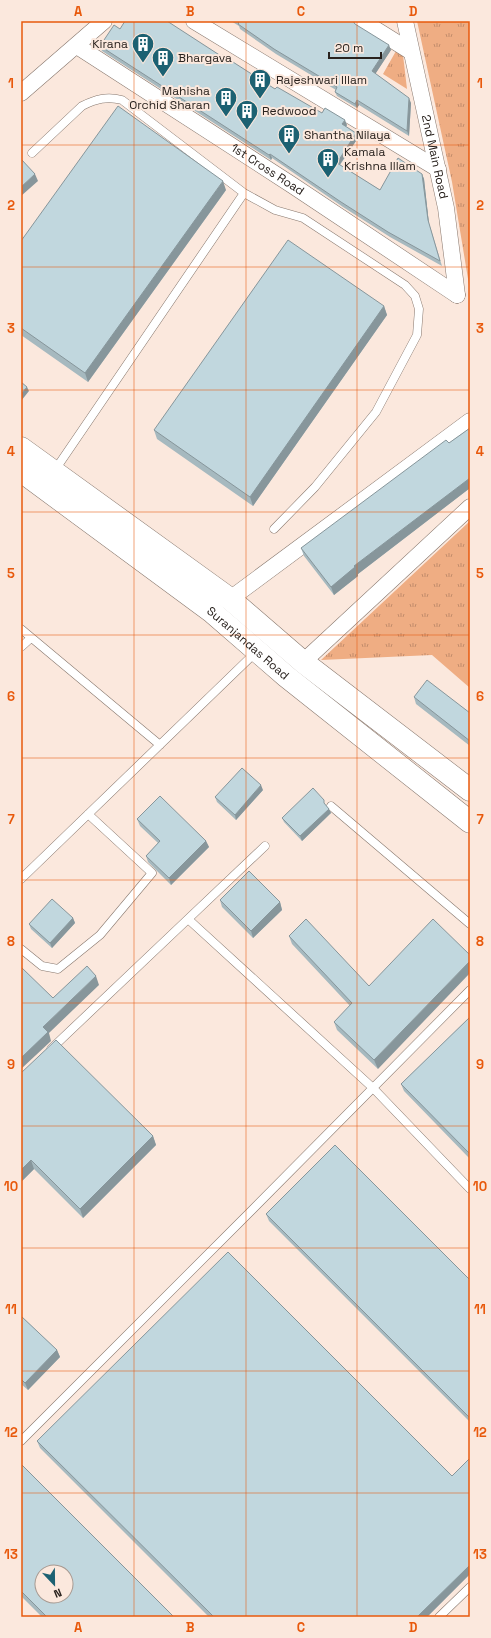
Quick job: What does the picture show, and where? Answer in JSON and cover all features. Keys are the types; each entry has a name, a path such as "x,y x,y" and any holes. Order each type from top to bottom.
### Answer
{"main road":[{"name":"Suranjandas Road","path":"21,448 53,473 230,599 265,643 287,677 470,822"},
{"name":"Suranjandas Road","path":"21,471 212,612 265,643 303,662 470,790"}],"street":[{"path":"21,93 104,21"},
{"path":"194,21 438,169"},
{"path":"362,21 410,51"},
{"name":"2nd Main Road","path":"405,21 410,51 446,208 456,295"},
{"name":"1st Cross Road","path":"76,46 292,185 456,295"},
{"path":"230,599 470,421"},
{"path":"303,662 470,507"}],"lane":[{"path":"32,153 82,106 92,101 111,97 122,100 244,193 275,210 303,218 405,285 415,296 419,309 417,335 376,412 315,487 274,529"},
{"path":"53,473 244,193"},
{"path":"21,629 160,745"},
{"path":"21,647 31,638"},
{"path":"21,879 265,643"},
{"path":"331,806 470,924"},
{"path":"21,949 42,966 58,969 100,935 152,873 88,814"},
{"path":"44,1056 265,846"},
{"path":"188,919 373,1088 470,1189"},
{"path":"21,1441 470,990"},
{"path":"439,1617 470,1587"}],"green space":[{"path":"417,21 470,21 470,291 452,182"},
{"path":"396,51 403,55 407,89 383,74"},
{"path":"470,521 470,688 432,655 321,660"}],"building":[{"path":"125,21 167,21 275,89 277,87 322,113 325,108 345,120 342,124 356,133 337,163 380,190 398,158 422,174 428,220 440,261 388,232 270,154 269,155 100,46 114,25 120,29"},
{"path":"237,21 353,21 355,24 389,45 372,71 409,98 407,131 357,100 355,104 335,92 337,87 274,49 238,24 239,23"},
{"path":"118,106 223,181 85,373 21,328 21,241"},
{"path":"21,159 35,174 21,187"},
{"path":"288,240 384,306 250,497 154,430"},
{"path":"21,382 27,387 21,394"},
{"path":"470,428 470,478 354,566 355,567 331,587 301,548 446,440 449,443"},
{"path":"427,680 470,713 470,741 414,697"},
{"path":"242,768 261,785 235,815 215,797"},
{"path":"313,788 324,800 324,803 329,809 300,836 282,818"},
{"path":"160,796 206,841 169,878 146,856 160,841 137,819"},
{"path":"249,871 280,902 251,931 220,900"},
{"path":"52,899 73,918 50,943 29,924"},
{"path":"306,919 369,986 433,919 470,955 470,961 374,1060 334,1022 352,1003 289,936"},
{"path":"87,966 96,976 43,1027 48,1032 21,1058 21,967 53,998"},
{"path":"470,1017 470,1154 401,1084"},
{"path":"56,1040 153,1136 80,1209 31,1160 21,1170 21,1073"},
{"path":"335,1145 470,1280 470,1418 266,1214"},
{"path":"228,1252 452,1476 470,1458 470,1565 417,1617 214,1617 37,1441"},
{"path":"21,1316 57,1350 25,1383 21,1379"},
{"path":"21,1464 174,1617 47,1617 21,1591"}],"place":[{"name":"Kirana","path":"143,64"},
{"name":"Bhargava","path":"163,78"},
{"name":"Rajeshwari Illam","path":"260,100"},
{"name":"Mahisha Orchid Sharan","path":"226,118"},
{"name":"Redwood","path":"247,130"},
{"name":"Shantha Nilaya","path":"289,154"},
{"name":"Kamala Krishna Illam","path":"328,178"}]}
